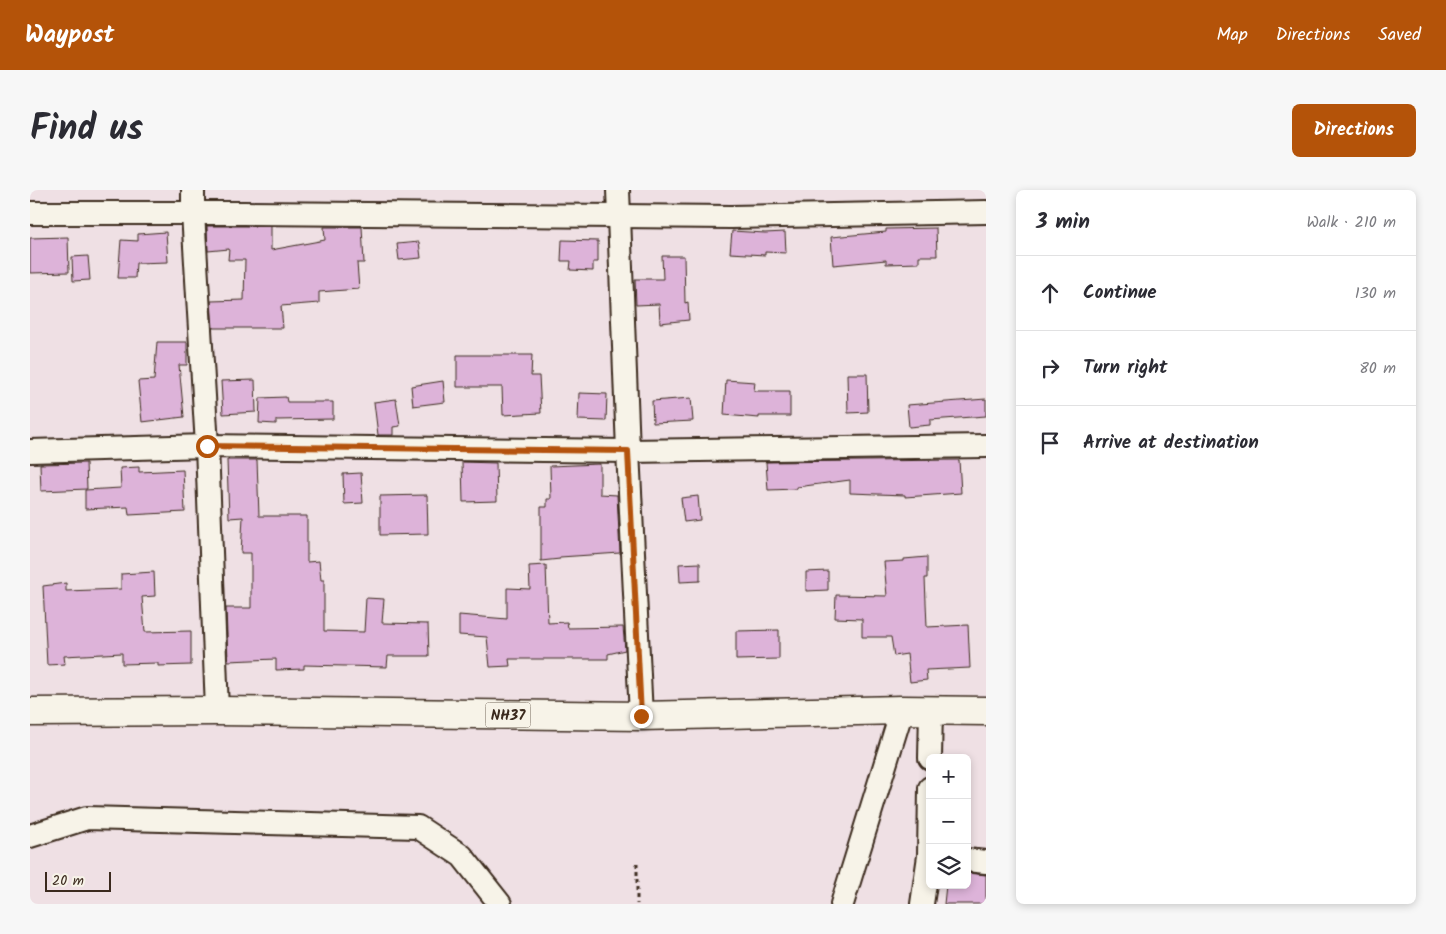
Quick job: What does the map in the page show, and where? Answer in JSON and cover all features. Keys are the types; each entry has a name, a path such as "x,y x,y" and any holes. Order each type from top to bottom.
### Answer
{"highway":[{"name":"NH37","path":"30,712 217,711 641,716 902,710 986,712"}],"street":[{"path":"193,190 207,446 217,711"},
{"path":"618,190 641,716"},
{"path":"30,213 731,217 986,212"},
{"path":"30,451 207,446 628,451 986,446"},
{"path":"842,904 902,710"},
{"path":"930,754 931,710"},
{"path":"929,844 930,799"},
{"path":"30,836 87,818 418,827 462,856 500,904"},
{"path":"971,860 986,862"},
{"path":"922,904 926,877"}],"path":[{"path":"637,863 637,904"}],"building":[{"path":"207,226 271,226 271,250 325,240 324,227 362,227 364,263 357,263 359,289 319,292 319,303 281,306 283,328 213,328 211,301 244,300 245,260 228,260 229,249 208,251"},
{"path":"936,228 937,256 919,256 919,263 886,264 886,260 833,265 831,237 886,232 886,229"},
{"path":"732,231 785,232 786,253 765,252 765,255 730,253"},
{"path":"166,232 168,262 136,263 135,278 118,278 121,240 138,241 138,234"},
{"path":"68,237 69,272 30,273 30,238"},
{"path":"562,240 598,241 598,262 593,262 593,271 570,270 571,261 561,261"},
{"path":"419,242 421,258 399,260 397,244"},
{"path":"88,256 90,280 73,281 72,257"},
{"path":"662,256 684,256 685,303 688,302 689,320 660,323 659,304 636,305 635,279 663,279"},
{"path":"157,342 187,342 187,365 179,365 184,417 142,422 138,381 154,380"},
{"path":"457,355 532,355 531,376 539,376 541,413 503,415 502,387 457,387"},
{"path":"847,374 867,374 868,412 848,413"},
{"path":"255,380 256,412 223,414 221,381"},
{"path":"726,380 755,382 754,391 790,391 790,416 759,416 759,418 724,415"},
{"path":"443,381 445,402 413,406 411,386"},
{"path":"579,393 607,394 606,421 578,420"},
{"path":"286,397 287,402 333,402 333,419 276,420 276,424 259,423 260,398"},
{"path":"691,398 693,421 653,423 652,401"},
{"path":"396,399 400,426 393,427 393,435 378,435 374,402"},
{"path":"986,399 986,416 930,420 930,425 909,427 907,405"},
{"path":"227,460 257,460 259,516 307,516 307,562 319,561 321,580 324,580 324,631 364,632 366,598 384,599 382,623 428,624 429,656 388,656 387,667 304,665 304,669 276,670 276,659 228,661 226,608 251,608 251,553 241,553 243,517 229,518"},
{"path":"959,460 961,493 905,497 905,495 850,493 850,480 797,487 797,489 768,490 766,462"},
{"path":"462,462 496,463 497,501 463,502"},
{"path":"86,463 87,489 41,491 40,464"},
{"path":"600,464 600,494 617,495 620,553 560,557 560,559 541,561 541,507 547,507 547,499 551,499 550,466"},
{"path":"139,467 139,472 183,470 185,512 129,515 128,507 85,509 85,490 121,488 120,468"},
{"path":"361,473 363,503 344,504 343,474"},
{"path":"427,495 428,534 380,535 380,496"},
{"path":"698,496 700,520 684,522 681,498"},
{"path":"927,557 927,578 925,578 927,627 968,625 970,668 926,670 927,680 910,682 907,654 894,656 891,637 862,637 862,619 835,618 836,595 887,596 884,562"},
{"path":"700,563 700,581 680,582 679,564"},
{"path":"546,565 548,623 567,622 568,628 623,627 625,650 608,654 608,659 509,659 510,666 490,667 487,637 459,635 459,615 507,619 507,588 530,589 529,566"},
{"path":"828,571 828,590 806,591 806,572"},
{"path":"154,572 155,596 142,597 145,632 191,631 191,665 158,666 158,663 122,664 122,653 64,656 65,664 47,665 43,586 66,583 66,591 121,589 121,574"},
{"path":"779,630 779,659 736,660 736,631"},
{"path":"971,873 986,875 986,904 944,904 946,889 971,889"}],"route":[{"path":"207,446 628,451 641,716"}]}
